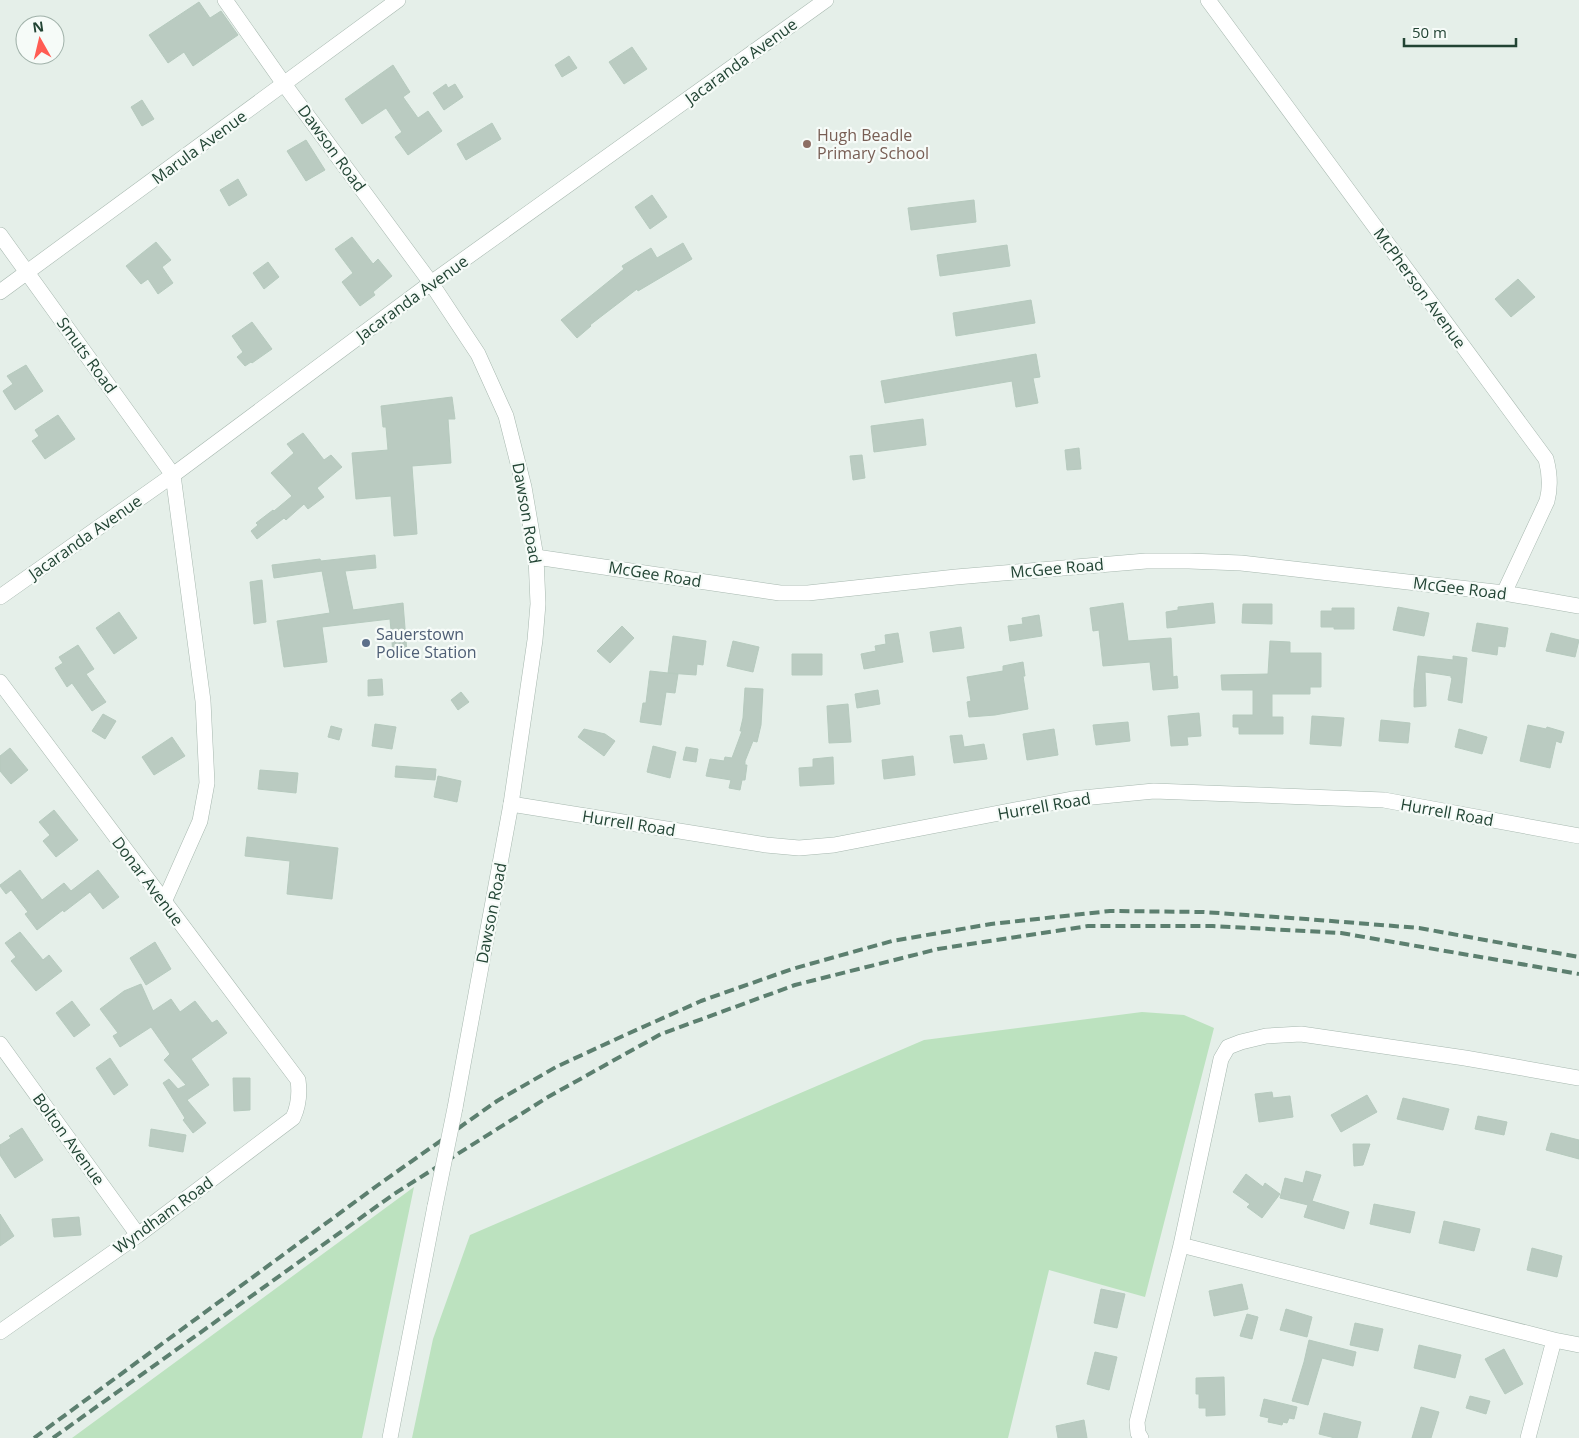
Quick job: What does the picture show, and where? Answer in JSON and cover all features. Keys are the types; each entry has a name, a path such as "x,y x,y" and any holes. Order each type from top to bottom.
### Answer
{"street":[{"name":"Dawson Road","path":"224,0 431,283 478,354 506,416 524,487 536,557 538,604 535,640 511,804 455,1108 390,1438"},
{"name":"Marula Avenue","path":"0,292 398,0"},
{"name":"Jacaranda Avenue","path":"0,597 173,475 431,283 826,0"},
{"name":"McPherson Avenue","path":"1208,0 1546,459 1550,472 1550,488 1547,501 1504,593"},
{"name":"Smuts Road","path":"0,235 173,475"},
{"path":"164,902 200,822 207,783 203,701 173,475"},
{"name":"McGee Road","path":"536,557 780,593 808,593 956,577 1146,560 1241,563 1504,593 1579,606"},
{"name":"Donar Avenue","path":"0,682 298,1080"},
{"name":"Hurrell Road","path":"511,804 766,846 800,848 834,845 1072,799 1154,791 1384,800 1579,836"},
{"path":"1141,1438 1138,1434 1137,1422 1181,1245 1221,1059 1228,1048 1241,1042 1266,1036 1301,1034 1465,1058 1579,1078"},
{"name":"Bolton Avenue","path":"0,1044 138,1235"},
{"name":"Wyndham Road","path":"0,1332 138,1235 293,1118 299,1100 298,1080"},
{"path":"1181,1245 1579,1345"},
{"path":"1528,1438 1554,1340"}],"green space":[{"path":"1142,1012 1184,1015 1214,1028 1145,1297 1049,1270 1008,1438 412,1438 433,1339 470,1235 924,1040"},
{"path":"414,1187 362,1438 72,1438"}],"building":[{"path":"199,2 210,18 221,11 238,35 193,66 184,52 168,63 149,35"},
{"path":"632,47 647,69 624,84 609,62"},
{"path":"569,56 577,68 562,77 555,65"},
{"path":"393,65 410,92 403,97 418,118 428,111 442,131 408,155 395,137 402,132 386,108 362,124 345,99"},
{"path":"446,84 448,88 455,84 463,97 444,110 433,93"},
{"path":"142,100 154,119 142,126 131,107"},
{"path":"492,123 501,139 466,160 457,144"},
{"path":"306,140 325,170 306,181 287,151"},
{"path":"238,179 247,195 229,206 220,190"},
{"path":"652,195 667,217 650,229 635,207"},
{"path":"974,200 976,222 911,230 908,208"},
{"path":"352,237 373,264 378,259 392,276 373,292 375,295 360,306 342,282 353,273 335,249"},
{"path":"156,242 171,260 162,267 173,283 158,294 148,279 141,284 126,266"},
{"path":"683,243 692,259 638,291 637,289 590,325 577,338 561,320 624,269 622,266 651,248 657,258"},
{"path":"1007,245 1010,266 940,276 937,255"},
{"path":"268,262 279,277 264,289 253,273"},
{"path":"1518,279 1535,297 1511,317 1495,299"},
{"path":"1031,300 1035,323 956,336 953,313"},
{"path":"252,322 272,349 245,366 237,357 243,352 232,336"},
{"path":"1036,354 1040,377 1033,378 1038,403 1016,407 1012,381 885,403 881,381"},
{"path":"26,365 43,391 15,410 3,391 13,384 7,376"},
{"path":"452,397 455,419 448,419 451,463 412,466 417,534 394,536 391,496 356,499 352,453 388,450 386,427 383,427 381,406"},
{"path":"58,415 75,439 45,459 32,441 39,436 35,430"},
{"path":"923,419 926,445 874,452 871,426"},
{"path":"303,433 324,460 331,455 342,467 317,488 324,497 308,509 304,504 286,520 284,518 257,539 251,531 258,525 256,523 292,496 271,473 294,453 287,444"},
{"path":"1079,448 1081,469 1067,470 1065,450"},
{"path":"862,455 865,478 853,480 850,456"},
{"path":"375,555 376,568 345,571 353,610 403,603 407,653 393,654 390,619 322,627 327,662 284,667 277,621 330,613 322,571 274,578 272,565"},
{"path":"262,580 266,622 254,624 250,582"},
{"path":"1123,603 1128,641 1171,638 1173,677 1177,676 1178,688 1153,690 1150,662 1103,666 1099,630 1093,631 1090,608"},
{"path":"1213,603 1215,623 1167,628 1166,612 1178,610 1178,607"},
{"path":"1243,604 1272,604 1272,624 1242,623"},
{"path":"1398,607 1429,613 1424,636 1393,630"},
{"path":"1332,608 1354,608 1354,629 1321,627 1321,611 1332,611"},
{"path":"119,612 137,638 114,654 96,628"},
{"path":"1039,615 1042,636 1010,641 1008,626 1023,624 1022,618"},
{"path":"1477,623 1508,628 1505,647 1498,646 1497,655 1472,651"},
{"path":"622,626 634,638 610,663 597,651"},
{"path":"961,627 964,648 933,652 930,632"},
{"path":"898,633 903,662 864,669 861,654 876,651 875,646 886,644 885,635"},
{"path":"1551,633 1579,640 1575,657 1546,651"},
{"path":"673,636 706,641 703,665 697,664 696,675 668,673"},
{"path":"733,641 759,647 753,672 727,666"},
{"path":"1270,641 1290,642 1290,653 1321,653 1321,687 1310,687 1310,694 1272,694 1272,717 1283,717 1283,734 1239,734 1239,727 1233,727 1233,715 1253,715 1253,690 1222,690 1221,675 1268,674"},
{"path":"78,645 94,669 86,674 106,702 92,711 72,683 67,687 55,668 63,663 59,657"},
{"path":"792,654 822,654 822,675 792,675"},
{"path":"1418,656 1453,660 1453,656 1467,658 1462,703 1448,700 1451,676 1425,672 1426,706 1414,707"},
{"path":"1023,662 1028,709 995,715 969,717 967,702 971,701 967,677 1003,671 1003,666"},
{"path":"650,671 678,674 675,693 666,692 661,725 640,722 643,703 646,703"},
{"path":"382,679 383,695 368,696 368,680"},
{"path":"745,688 763,689 761,725 757,742 753,741 745,761 745,765 747,765 745,780 742,780 740,790 729,788 731,780 706,776 710,759 724,761 725,757 732,758 742,731 740,731"},
{"path":"878,690 880,704 857,708 855,694"},
{"path":"461,692 469,702 458,710 451,700"},
{"path":"848,704 851,742 829,743 827,706"},
{"path":"1199,713 1201,736 1187,737 1188,745 1171,746 1168,716"},
{"path":"103,714 116,721 105,739 92,731"},
{"path":"1312,716 1344,718 1341,746 1310,744"},
{"path":"1381,720 1410,723 1408,743 1379,741"},
{"path":"1128,722 1130,741 1096,745 1093,725"},
{"path":"375,724 396,727 392,749 372,746"},
{"path":"1528,725 1546,729 1547,727 1564,732 1561,743 1556,741 1550,768 1520,761"},
{"path":"331,726 342,729 339,740 328,737"},
{"path":"584,729 605,734 615,741 604,756 578,737"},
{"path":"1054,729 1058,755 1027,760 1023,734"},
{"path":"1459,729 1487,737 1482,754 1455,747"},
{"path":"962,735 964,747 984,744 987,759 954,763 950,736"},
{"path":"172,737 185,756 154,775 142,757"},
{"path":"653,746 676,752 670,778 647,772"},
{"path":"686,747 698,749 696,762 683,760"},
{"path":"10,748 28,770 11,784 0,771 0,756"},
{"path":"913,756 915,775 884,779 882,760"},
{"path":"833,757 834,784 800,786 799,768 813,767 813,759"},
{"path":"396,766 436,769 435,780 395,777"},
{"path":"260,770 298,773 296,793 258,789"},
{"path":"438,776 461,781 457,802 434,797"},
{"path":"54,810 78,840 56,857 43,841 50,835 39,822"},
{"path":"247,837 338,848 332,899 287,894 290,861 245,856"},
{"path":"20,870 42,900 64,883 71,891 98,870 119,897 103,909 90,892 37,930 25,914 28,912 11,890 6,894 0,886"},
{"path":"20,932 43,960 49,955 62,971 36,991 11,961 16,957 5,943"},
{"path":"155,942 171,969 146,985 130,958"},
{"path":"141,984 153,1011 171,999 180,1012 195,1001 212,1023 217,1020 227,1033 191,1059 209,1085 187,1100 206,1123 193,1133 183,1120 185,1118 163,1083 169,1079 178,1089 186,1085 164,1060 170,1054 151,1027 120,1047 113,1036 118,1033 100,1009 124,991"},
{"path":"72,1001 90,1025 74,1037 56,1013"},
{"path":"110,1058 128,1085 114,1095 96,1068"},
{"path":"233,1078 250,1078 250,1110 234,1111"},
{"path":"1272,1092 1273,1098 1290,1096 1293,1117 1259,1122 1255,1094"},
{"path":"1367,1095 1377,1112 1341,1132 1331,1115"},
{"path":"1403,1098 1449,1109 1443,1130 1397,1119"},
{"path":"1478,1116 1507,1122 1504,1135 1475,1129"},
{"path":"22,1128 43,1160 15,1178 0,1155 0,1145 11,1138 9,1136"},
{"path":"151,1129 186,1135 183,1152 149,1146"},
{"path":"1551,1133 1579,1140 1579,1159 1546,1150"},
{"path":"1353,1144 1370,1144 1363,1165 1354,1166"},
{"path":"1306,1171 1321,1175 1312,1201 1349,1212 1344,1229 1304,1217 1308,1205 1280,1198 1285,1178 1303,1183"},
{"path":"1246,1174 1263,1187 1265,1183 1280,1194 1262,1218 1247,1207 1250,1204 1233,1192"},
{"path":"1374,1204 1415,1212 1410,1233 1370,1224"},
{"path":"0,1214 14,1236 0,1246"},
{"path":"79,1217 81,1235 54,1237 52,1219"},
{"path":"1444,1221 1480,1229 1474,1251 1439,1243"},
{"path":"1532,1248 1562,1256 1557,1277 1527,1270"},
{"path":"1242,1284 1248,1309 1214,1316 1209,1291"},
{"path":"1101,1289 1125,1294 1117,1328 1094,1323"},
{"path":"1286,1309 1312,1317 1307,1337 1280,1330"},
{"path":"1247,1314 1258,1317 1252,1339 1240,1336"},
{"path":"1355,1323 1383,1329 1378,1351 1350,1345"},
{"path":"1309,1340 1356,1352 1353,1366 1322,1358 1308,1405 1292,1401"},
{"path":"1419,1345 1461,1355 1455,1378 1414,1368"},
{"path":"1504,1349 1523,1384 1505,1394 1485,1359"},
{"path":"1095,1352 1117,1357 1109,1390 1087,1384"},
{"path":"1224,1377 1225,1415 1206,1416 1206,1408 1199,1408 1199,1394 1196,1394 1196,1378"},
{"path":"1470,1396 1490,1401 1486,1414 1466,1408"},
{"path":"1264,1399 1297,1407 1294,1419 1289,1418 1287,1423 1283,1422 1282,1425 1268,1422 1269,1418 1260,1416"},
{"path":"1421,1407 1439,1412 1431,1438 1412,1438"},
{"path":"1324,1413 1361,1422 1357,1438 1335,1438 1319,1434"},
{"path":"1084,1420 1087,1438 1058,1438 1056,1426"}],"railway":[{"path":"34,1438 378,1185 497,1101 556,1067 625,1035 701,1001 792,969 892,941 991,924 1110,911 1203,912 1419,928 1579,957"},
{"path":"53,1438 394,1194 548,1097 661,1034 795,985 938,949 1088,926 1213,926 1341,933 1579,974"}],"place":[{"name":"Hugh Beadle Primary School","path":"807,144"},
{"name":"Sauerstown Police Station","path":"366,643"}]}
